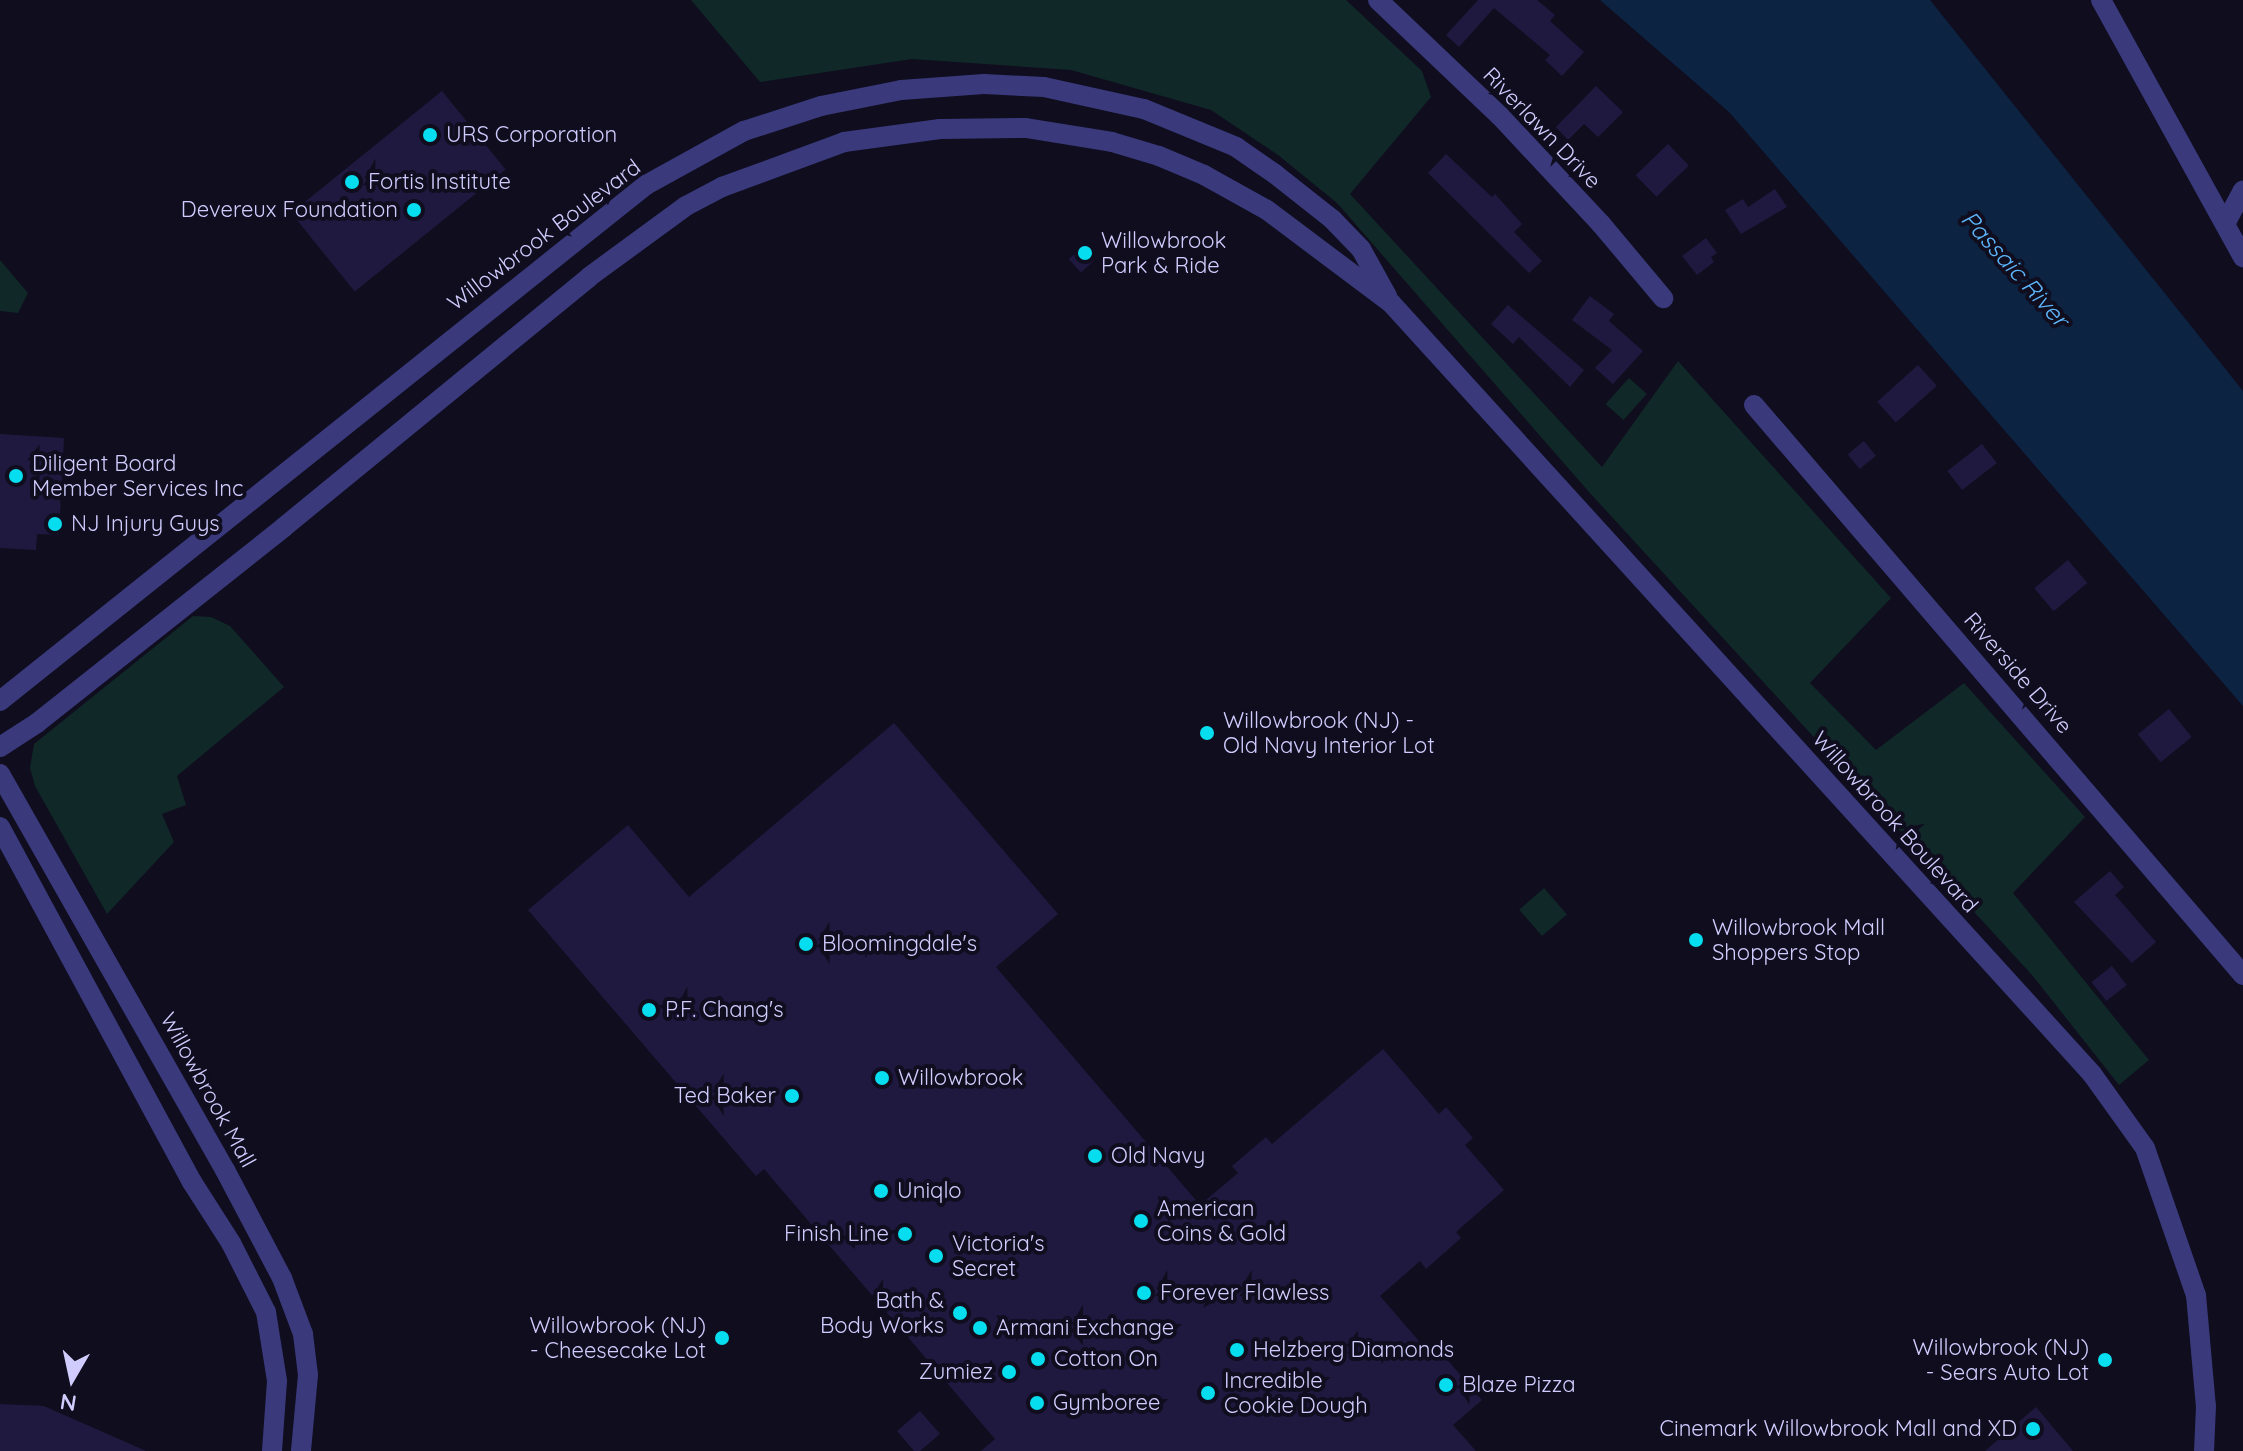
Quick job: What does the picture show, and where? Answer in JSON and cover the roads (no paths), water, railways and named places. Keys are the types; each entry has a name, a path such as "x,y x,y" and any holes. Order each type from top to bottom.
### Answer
{"street":[{"name":"Riverlawn Drive","path":"1378,0 1500,116 1601,224 1663,298"},
{"path":"2101,0 2243,257"},
{"name":"Willowbrook Boulevard","path":"0,701 406,372 646,185 744,131 821,106 901,90 984,84 1044,87 1099,97 1190,125 1236,147 1332,219 1361,249 1391,303"},
{"name":"Willowbrook Boulevard","path":"0,747 37,723 296,518 589,277 686,206 766,169 844,142 893,134 981,127 1026,128 1124,146 1204,175 1267,210 1391,303 2092,1074 2145,1148 2196,1295 2206,1406 2204,1451"},
{"path":"2225,224 2243,190"},
{"name":"Riverside Drive","path":"1754,405 2243,975"},
{"name":"Willowbrook Mall","path":"0,774 203,1130 282,1278 303,1334 308,1375 301,1451"},
{"path":"0,827 192,1182 231,1243 266,1312 277,1381 272,1451"}],"water":[{"name":"Passaic River","path":"1600,0 1930,0 2243,391 2243,706 1729,112"}],"place":[{"name":"URS Corporation","path":"430,135"},
{"name":"Fortis Institute","path":"352,182"},
{"name":"Devereux Foundation","path":"414,210"},
{"name":"Willowbrook Park & Ride","path":"1085,253"},
{"name":"Diligent Board Member Services Inc","path":"16,476"},
{"name":"NJ Injury Guys","path":"55,524"},
{"name":"Willowbrook (NJ) - Old Navy Interior Lot","path":"1207,733"},
{"name":"Willowbrook Mall Shoppers Stop","path":"1696,940"},
{"name":"Bloomingdale's","path":"806,944"},
{"name":"P.F. Chang's","path":"649,1010"},
{"name":"Willowbrook","path":"882,1078"},
{"name":"Ted Baker","path":"792,1096"},
{"name":"Old Navy","path":"1095,1156"},
{"name":"Uniqlo","path":"881,1191"},
{"name":"American Coins & Gold","path":"1141,1221"},
{"name":"Finish Line","path":"905,1234"},
{"name":"Victoria's Secret","path":"936,1256"},
{"name":"Forever Flawless","path":"1144,1293"},
{"name":"Bath & Body Works","path":"960,1313"},
{"name":"Armani Exchange","path":"980,1328"},
{"name":"Willowbrook (NJ) - Cheesecake Lot","path":"722,1338"},
{"name":"Helzberg Diamonds","path":"1237,1350"},
{"name":"Cotton On","path":"1038,1359"},
{"name":"Willowbrook (NJ) - Sears Auto Lot","path":"2105,1360"},
{"name":"Zumiez","path":"1009,1372"},
{"name":"Blaze Pizza","path":"1446,1385"},
{"name":"Incredible Cookie Dough","path":"1208,1393"},
{"name":"Gymboree","path":"1037,1403"},
{"name":"Cinemark Willowbrook Mall and XD","path":"2033,1429"}]}
